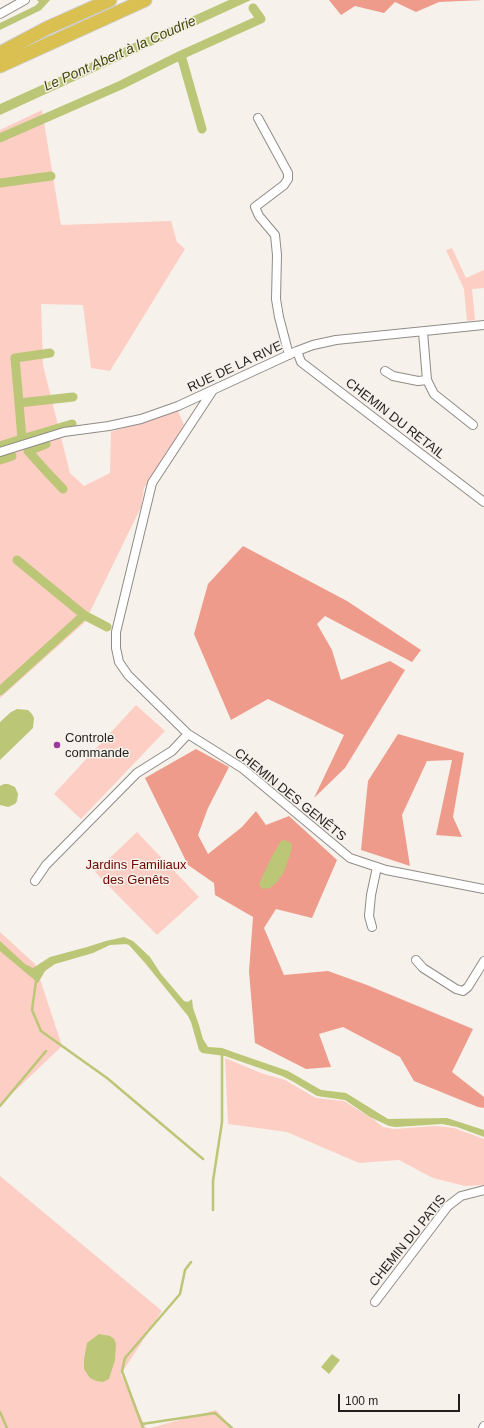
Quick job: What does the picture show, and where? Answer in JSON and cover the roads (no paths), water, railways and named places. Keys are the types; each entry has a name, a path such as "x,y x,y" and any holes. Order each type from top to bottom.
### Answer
{"highway":[{"path":"0,53 47,28 110,0"},
{"path":"0,66 145,0"}],"street":[{"path":"0,14 25,0"},
{"path":"258,118 288,173 288,179 284,185 255,207 259,216 275,235 276,299 289,355"},
{"name":"RUE DE LA RIVE","path":"0,452 64,432 141,420 178,406 313,345 336,340 484,325"},
{"path":"423,332 427,380 434,394 473,425"},
{"name":"CHEMIN DU RETAIL","path":"297,351 301,362 484,502"},
{"path":"385,372 393,376 411,380 427,380"},
{"name":"CHEMIN DES GENÊTS","path":"213,390 152,483 116,632 116,648 119,662 128,675 188,734 242,768 350,858 377,867 484,889"},
{"path":"35,881 46,865 137,773 172,751 188,734"},
{"path":"372,927 369,916 371,895 377,867"},
{"path":"416,960 423,968 456,989 463,991 468,987 484,960"},
{"name":"CHEMIN DU PATIS","path":"375,1302 448,1206 461,1196 484,1190"}],"water":[{"path":"37,0 50,0 41,10 0,30 0,23 35,6 39,2"},
{"name":"Le Pont Abert à la Coudrie","path":"229,0 251,0 0,115 0,104"},
{"path":"17,709 28,710 32,714 34,718 33,728 0,760 0,722 11,712"},
{"path":"4,784 15,787 18,794 15,804 8,807 0,805 0,786"},
{"path":"284,840 291,843 292,847 284,872 277,882 270,888 262,889 259,884 271,858 281,841"},
{"path":"124,937 133,941 150,957 161,974 184,1001 188,1002 192,999 193,1008 203,1039 208,1047 222,1048 288,1071 321,1090 346,1093 388,1119 447,1118 484,1130 484,1137 457,1127 442,1124 396,1127 389,1126 370,1117 345,1100 317,1096 282,1076 225,1056 202,1053 199,1050 188,1016 129,945 110,945 93,953 55,964 45,971 38,983 0,951 0,941 25,964 33,968 50,957"},
{"path":"99,1334 110,1336 114,1339 116,1344 115,1360 109,1379 103,1382 90,1378 84,1369 87,1343"},
{"path":"332,1354 340,1360 329,1374 321,1367"}],"waterway":[{"path":"181,55 261,19 253,8"},
{"path":"0,138 121,85 181,55 202,129"},
{"path":"0,183 51,176"},
{"path":"50,353 15,358 19,403 73,397"},
{"path":"19,403 22,439 72,424"},
{"path":"0,446 22,439"},
{"path":"46,444 28,451 63,489"},
{"path":"0,460 12,456"},
{"path":"17,560 84,615"},
{"path":"0,691 84,615 107,627"},
{"path":"36,981 32,1010 41,1031 107,1078 203,1159"},
{"path":"0,1106 46,1051"},
{"path":"213,1210 213,1181 222,1122 222,1055"},
{"path":"143,1428 122,1371 125,1358 180,1294 185,1270 191,1262"},
{"path":"0,1412 7,1428"},
{"path":"142,1424 215,1413 232,1428"}],"place":[{"name":"Controle commande","path":"57,745"}],"park label":[{"name":"Jardins Familiaux des Genêts","path":"136,872"}]}
